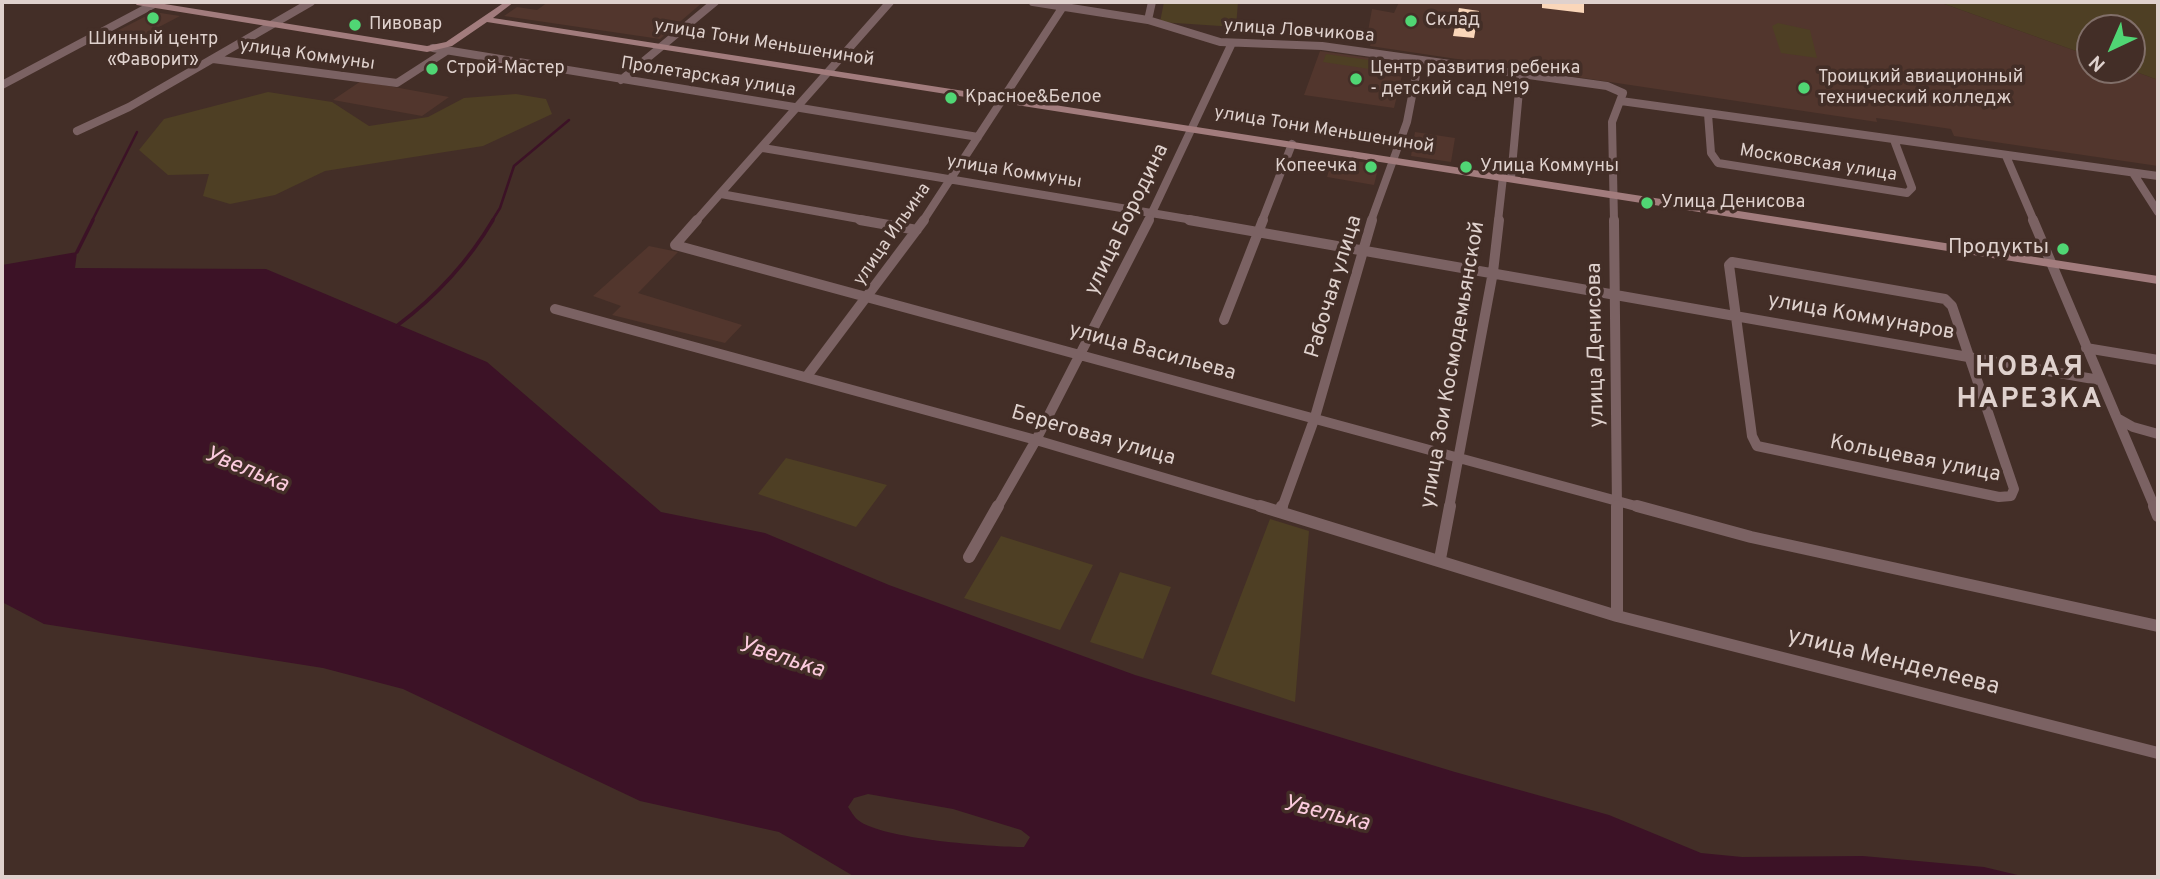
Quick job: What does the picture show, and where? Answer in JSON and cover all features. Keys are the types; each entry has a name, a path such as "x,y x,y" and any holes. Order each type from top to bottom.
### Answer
{"street":[{"name":"Пролетарская улица","path":"137,2 978,137"},
{"path":"77,131 120,112 311,2"},
{"path":"439,49 510,2"},
{"path":"621,80 715,2"},
{"path":"721,194 890,2"},
{"name":"улица Ловчикова","path":"1033,2 1065,4 1148,20 1192,36 1232,43 1322,46 1607,86 1623,93 1621,101"},
{"path":"1148,20 1152,2"},
{"path":"2,85 156,3"},
{"name":"улица Ильина","path":"807,376 917,230 1065,4"},
{"name":"улица Тони Меньшениной","path":"484,19 2158,280"},
{"name":"улица Бородина","path":"969,556 1036,440 1081,354 1232,43"},
{"name":"улица Коммуны","path":"213,59 397,83 439,49"},
{"name":"Рабочая улица","path":"1280,512 1315,418 1352,282 1365,250 1370,224 1395,160 1412,103 1417,70"},
{"path":"1507,178 1520,80"},
{"name":"Московская улица","path":"1621,101 2158,176"},
{"name":"улица Денисова","path":"1617,616 1616,294 1612,122 1621,101"},
{"name":"Московская улица","path":"1708,114 1711,153 1718,163 1907,193 1912,188 1894,140"},
{"path":"1224,320 1292,144"},
{"name":"улица Коммуны","path":"762,148 1151,212 1616,294"},
{"path":"2006,156 2158,516"},
{"path":"2133,173 2158,212"},
{"name":"улица Зои Космодемьянской","path":"1440,559 1493,272 1507,178"},
{"path":"721,194 917,230"},
{"name":"улица Васильева","path":"721,194 675,245 1618,502"},
{"name":"Кольцевая улица","path":"1732,262 1935,295 1952,306 1968,356 2014,489 2011,496 1783,454 1757,446 1752,436 1729,265 1732,262"},
{"name":"улица Коммунаров","path":"1616,294 2099,380"},
{"name":"Береговая улица","path":"555,309 1036,440 1440,559 1617,616"},
{"path":"2086,348 2158,360"},
{"path":"2117,418 2133,427 2158,434"},
{"path":"1618,502 1751,537 2158,626"},
{"name":"улица Менделеева","path":"1617,616 2158,753"}],"shaded area":[{"path":"548,2 703,2 660,39 504,16 517,7 537,10"},
{"path":"1164,2 1238,2 1236,27 1160,22"},
{"name":"Троицкий авиационный технический колледж","path":"1399,2 1939,2 2076,51 2076,84 2146,84 2146,76 2158,80 2158,166 1954,136 1951,129 1876,118 1877,122 1370,46 1371,43 1366,42 1372,9 1394,13"},
{"path":"1939,2 2158,2 2158,80 2146,76 2146,14 2076,14 2076,51"},
{"path":"154,12 180,16 138,38 113,33"},
{"path":"1778,23 1810,30 1817,58 1781,53 1772,26"},
{"name":"Центр развития ребенка - детский сад №19","path":"1320,51 1405,63 1394,108 1304,95"},
{"path":"1326,54 1398,64 1396,73 1323,62"},
{"path":"361,81 449,97 422,116 333,100"},
{"path":"268,92 332,102 369,126 428,117 464,98 516,94 546,99 552,114 483,146 325,171 275,195 230,204 203,196 209,174 168,175 139,150 164,119"},
{"path":"1415,132 1455,138 1451,162 1411,156"},
{"path":"1333,157 1379,165 1374,185 1327,177"},
{"path":"649,246 678,252 638,293 742,325 725,343 612,315 621,306 593,296"},
{"path":"786,458 887,485 856,527 758,494"},
{"path":"1270,519 1309,531 1295,702 1211,674"},
{"path":"1001,536 1093,565 1060,630 964,598"},
{"path":"1120,572 1171,587 1143,659 1090,642"}],"water":[{"name":"Увелька","path":"77,252 75,268 266,269 487,362 661,512 765,533 889,585 1135,675 1455,772 1609,815 1701,853 1742,857 1863,856 1984,867 2026,877 855,877 779,832 640,801 403,689 323,668 44,624 2,602 2,265","holes":["868,794 953,809 1021,830 1030,837 1024,847 912,837 870,827 857,819 848,807 854,798"]}],"building":[{"path":"1542,2 1584,2 1584,13 1542,8"},
{"path":"1459,8 1479,11 1474,38 1453,36"}],"waterway":[{"path":"492,221 500,208 514,166 569,120"},
{"path":"92,221 137,132"},
{"path":"77,252 93,220"},
{"path":"398,325 451,277 493,220"}],"place":[{"name":"Шинный центр «Фаворит»","path":"153,18"},
{"name":"Склад","path":"1411,21"},
{"name":"Пивовар","path":"355,25"},
{"name":"Строй-Мастер","path":"432,69"},
{"name":"Центр развития ребенка - детский сад №19","path":"1356,79"},
{"name":"Троицкий авиационный технический колледж","path":"1804,88"},
{"name":"Красное&Белое","path":"951,98"},
{"name":"Копеечка","path":"1371,167"},
{"name":"Улица Коммуны","path":"1466,167"},
{"name":"Улица Денисова","path":"1647,203"},
{"name":"Продукты","path":"2063,249"}],"district":[{"name":"НОВАЯ НАРЕЗКА","path":"2030,385"}]}
